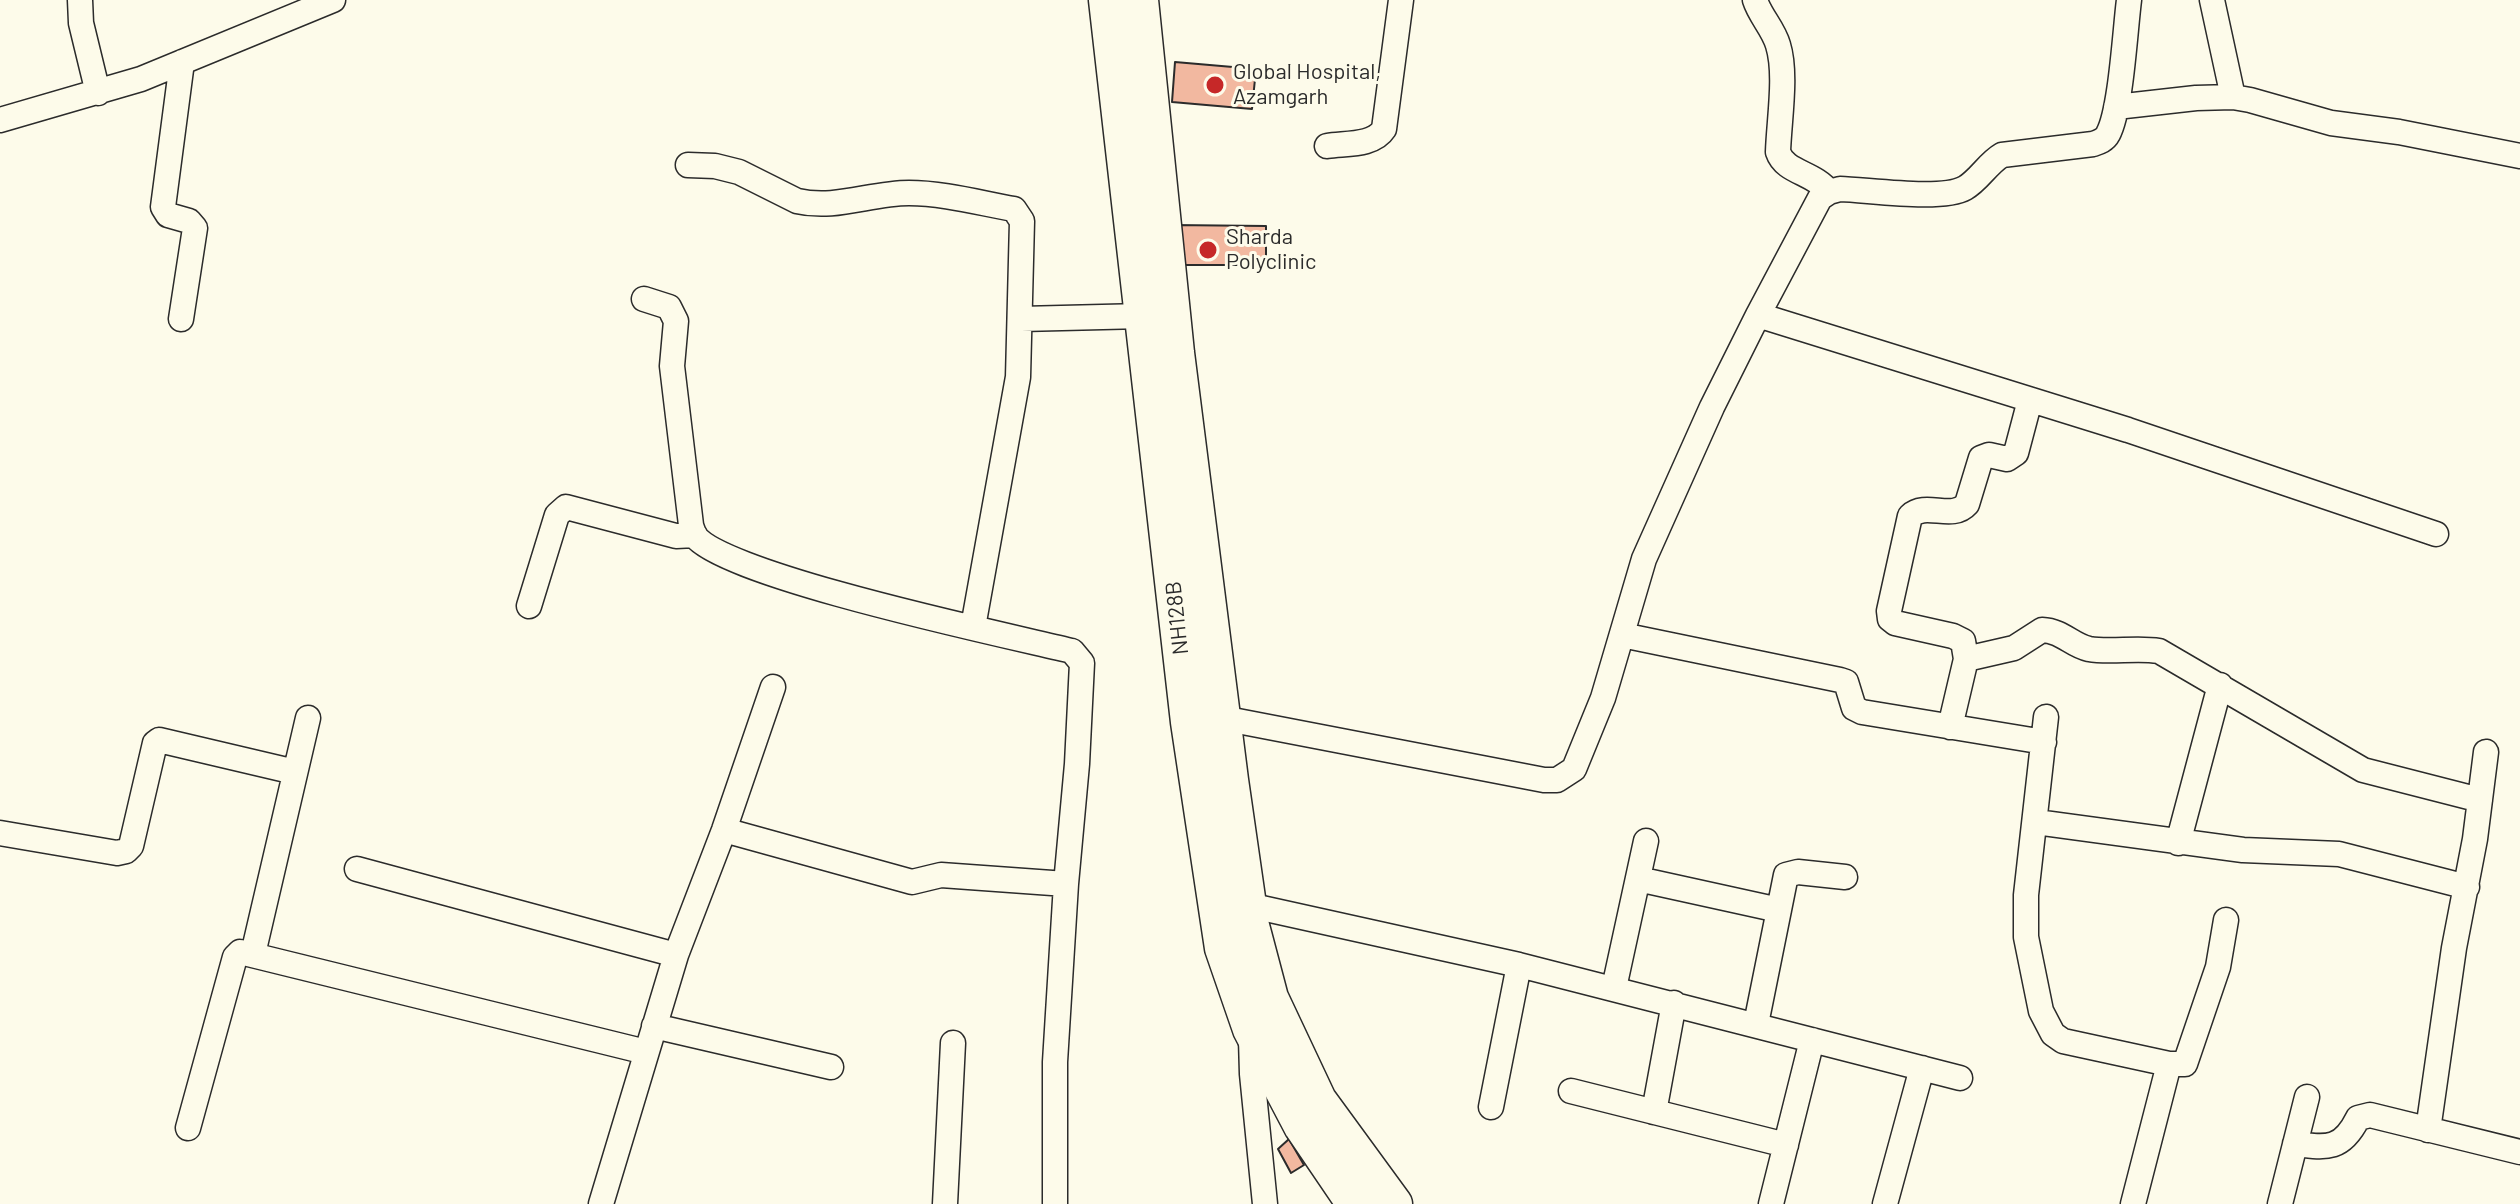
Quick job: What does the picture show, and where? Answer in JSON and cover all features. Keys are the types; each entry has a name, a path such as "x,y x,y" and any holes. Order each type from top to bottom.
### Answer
{"highway":[{"name":"NH128B","path":"1107,0 1189,722 1223,948 1251,1029 1302,1126 1355,1204"},
{"path":"1140,0 1176,353 1248,905 1270,998 1318,1100 1394,1204"}],"street":[{"path":"80,0 81,23 98,93"},
{"path":"0,120 98,93 333,0"},
{"path":"1327,146 1370,141 1379,137 1384,129 1401,0"},
{"path":"1755,0 1760,14 1774,34 1781,59 1778,152 1781,160 1788,167 1815,178 1829,192"},
{"path":"1222,718 1544,780 1557,780 1574,769 1600,709 1644,559 1712,407 1813,209 1829,192 1840,189 1945,195 1967,187 1991,161 2002,155 2093,144 2103,140 2109,133 2116,107 2129,0"},
{"path":"2212,0 2233,97"},
{"path":"181,319 195,228 189,221 168,215 163,207 182,62"},
{"path":"2116,107 2233,97 2331,123 2399,132 2520,156"},
{"path":"688,165 715,166 739,172 808,204 848,203 910,193 1014,209 1022,221 1018,377 973,627"},
{"path":"644,299 669,307 676,321 672,347 674,388 691,525 695,535 720,552 781,577 1072,651 1082,663 1055,1062 1055,1204"},
{"path":"1758,315 2128,430 2436,534"},
{"path":"1021,319 1143,316"},
{"path":"1950,727 1966,659 1963,641 1890,619 1889,611 1910,516 1919,509 1957,512 1962,509 1967,504 1981,458 1989,455 2007,459 2016,453 2030,400"},
{"path":"529,606 557,515 566,507 676,536 695,535"},
{"path":"1966,659 2014,648 2033,633 2053,630 2090,649 2142,648 2159,651 2363,770 2480,800"},
{"path":"1622,635 1840,680 1846,682 1854,708 1862,712 2044,742"},
{"path":"2178,843 2220,685"},
{"path":"601,1204 676,955 724,830 773,687"},
{"path":"2046,717 2026,895 2026,937 2047,1024 2053,1034 2063,1041 2181,1066 2187,1060 2218,967 2226,920"},
{"path":"253,954 308,718"},
{"path":"0,833 117,853 126,851 131,846 155,743 159,740 295,772"},
{"path":"2428,1130 2486,752"},
{"path":"2036,822 2178,843 2256,851 2339,854 2467,887"},
{"path":"724,830 912,882 941,875 1066,884"},
{"path":"1614,988 1646,841"},
{"path":"357,869 676,955"},
{"path":"1756,1024 1786,875 1792,872 1845,877"},
{"path":"1638,879 1779,910"},
{"path":"1248,905 1614,988 1960,1078"},
{"path":"188,1128 235,957 240,952 646,1052"},
{"path":"1491,1107 1519,965"},
{"path":"1265,1204 1253,1089 1251,1029 1270,998"},
{"path":"1654,1112 1674,1003"},
{"path":"654,1026 831,1067"},
{"path":"1771,1204 1812,1040"},
{"path":"945,1204 953,1043"},
{"path":"2133,1204 2169,1064"},
{"path":"1885,1204 1922,1068"},
{"path":"1571,1091 1786,1145"},
{"path":"2280,1204 2307,1097"},
{"path":"2295,1144 2320,1147 2338,1144 2346,1139 2358,1118 2370,1115 2520,1152"}],"building":[{"path":"1175,62 1256,69 1252,109 1172,102"},
{"path":"1172,225 1266,226 1266,265 1172,265"},
{"path":"1289,1139 1304,1165 1291,1173 1278,1149"}],"place":[{"name":"Global Hospital, Azamgarh","path":"1215,85"},
{"name":"Sharda Polyclinic","path":"1208,250"}]}
